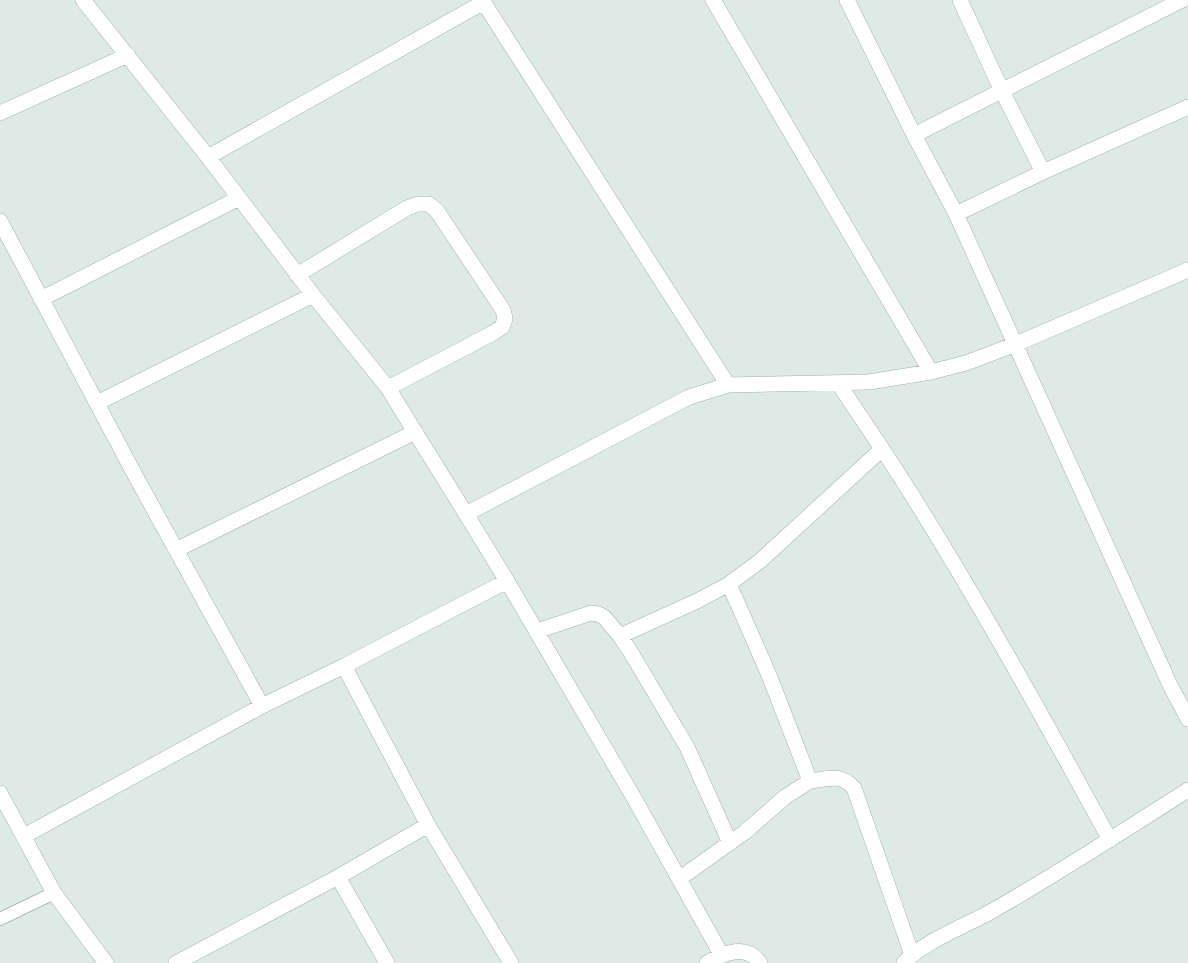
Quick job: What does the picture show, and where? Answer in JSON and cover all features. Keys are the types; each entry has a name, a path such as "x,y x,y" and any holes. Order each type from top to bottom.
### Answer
{"street":[{"path":"82,0 128,55 313,296 388,388 537,631 721,954"},
{"path":"713,0 932,372"},
{"path":"847,0 914,135 956,214 1170,685 1188,719"},
{"path":"914,135 1182,0"},
{"path":"208,157 483,1 728,385"},
{"path":"964,2 1002,91 1043,172"},
{"path":"0,113 128,55"},
{"path":"956,214 1043,172 1188,107"},
{"path":"41,299 239,198"},
{"path":"297,275 407,208 418,204 429,204 436,211 503,310 506,319 502,327 493,333 388,388"},
{"path":"0,221 176,550 262,706"},
{"path":"466,514 689,397 728,385 869,382 932,372 966,363 1016,344 1187,274"},
{"path":"97,403 313,296"},
{"path":"838,383 913,497 1010,660 1110,840"},
{"path":"176,550 415,432"},
{"path":"620,636 697,601 729,584 760,561 882,449"},
{"path":"24,836 262,706 344,666 507,581"},
{"path":"729,584 769,675 810,781"},
{"path":"537,631 591,613 604,617 620,636 687,747 730,843"},
{"path":"344,666 428,825 511,963"},
{"path":"679,879 730,843 785,797 810,781 837,778 847,781 854,788 908,959 919,950 990,912 1078,861 1188,790"},
{"path":"0,793 54,893 106,963"},
{"path":"176,963 338,877 428,825"},
{"path":"338,877 387,963"},
{"path":"707,963 721,954 739,951 749,952 760,963"}],"lane":[{"path":"0,919 54,893"}]}
